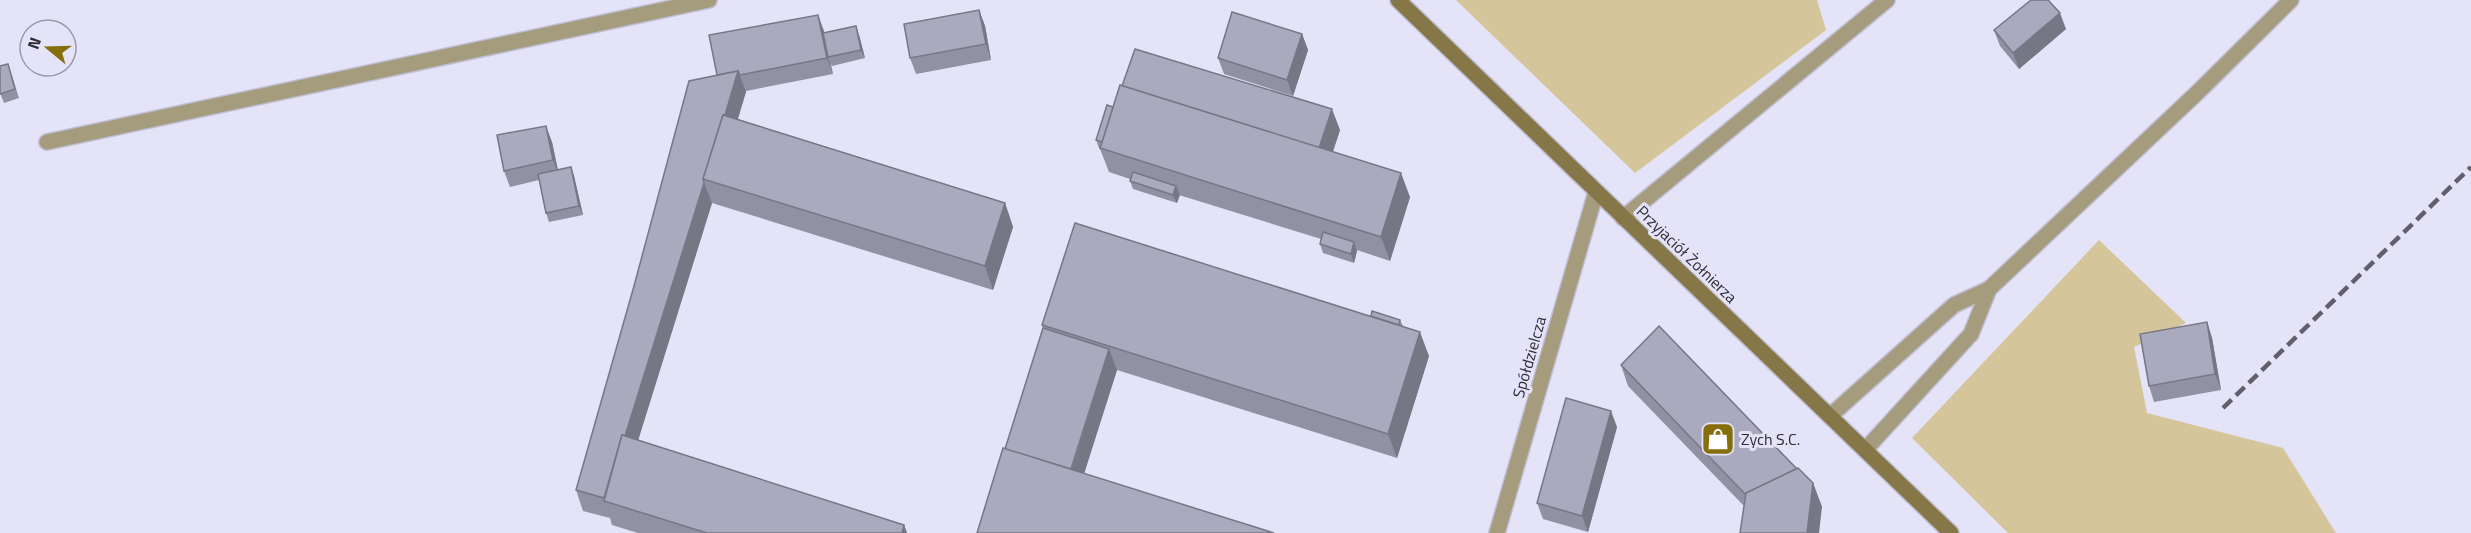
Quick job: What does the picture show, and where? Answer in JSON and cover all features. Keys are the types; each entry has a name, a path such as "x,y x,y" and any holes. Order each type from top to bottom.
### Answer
{"main road":[{"name":"Przyjaciół Żołnierza","path":"1398,0 1951,533"}],"street":[{"path":"47,142 709,0"},
{"path":"1623,218 1887,0"},
{"path":"1830,416 1954,305 1989,289 2198,93 2291,0"},
{"name":"Spółdzielcza","path":"1497,533 1596,192"},
{"path":"1865,450 1971,334 1989,289"}],"shaded area":[{"path":"1456,0 1817,0 1826,30 1635,173"},
{"path":"2099,240 2186,323 2134,347 2147,413 2283,448 2336,533 2008,533 1912,438"}],"building":[{"path":"2031,0 2048,0 2060,13 2013,53 1994,30"},
{"path":"979,10 986,44 910,58 904,24"},
{"path":"1232,12 1302,34 1287,80 1218,58"},
{"path":"818,15 827,58 740,75 738,71 717,75 709,35"},
{"path":"856,26 861,50 828,57 823,33"},
{"path":"1135,49 1332,109 1319,148 1122,86"},
{"path":"8,64 15,89 0,94 0,66"},
{"path":"738,71 604,498 576,490 689,81"},
{"path":"1120,85 1401,173 1381,237 1100,148"},
{"path":"1107,105 1113,107 1102,142 1096,140"},
{"path":"723,115 1005,203 985,266 703,179"},
{"path":"546,126 553,160 504,171 497,135"},
{"path":"571,167 579,206 546,213 538,174"},
{"path":"1133,172 1176,186 1173,195 1130,181"},
{"path":"1075,223 1420,332 1388,434 1042,325"},
{"path":"1323,232 1354,242 1351,254 1320,244"},
{"path":"1372,311 1400,320 1399,325 1371,316"},
{"path":"2207,322 2215,374 2149,386 2140,334"},
{"name":"Zych S.C.","path":"1659,326 1797,469 1746,495 1621,365"},
{"path":"1043,328 1109,349 1071,469 1005,449"},
{"path":"1566,398 1611,411 1582,516 1537,503"},
{"path":"622,435 904,525 902,533 707,533 604,501"},
{"path":"1003,448 1274,533 977,533"},
{"path":"1798,468 1813,483 1807,533 1740,533 1746,493"}],"railway":[{"path":"2223,408 2471,167"}],"place":[{"name":"Zych S.C.","path":"1718,439"}]}
